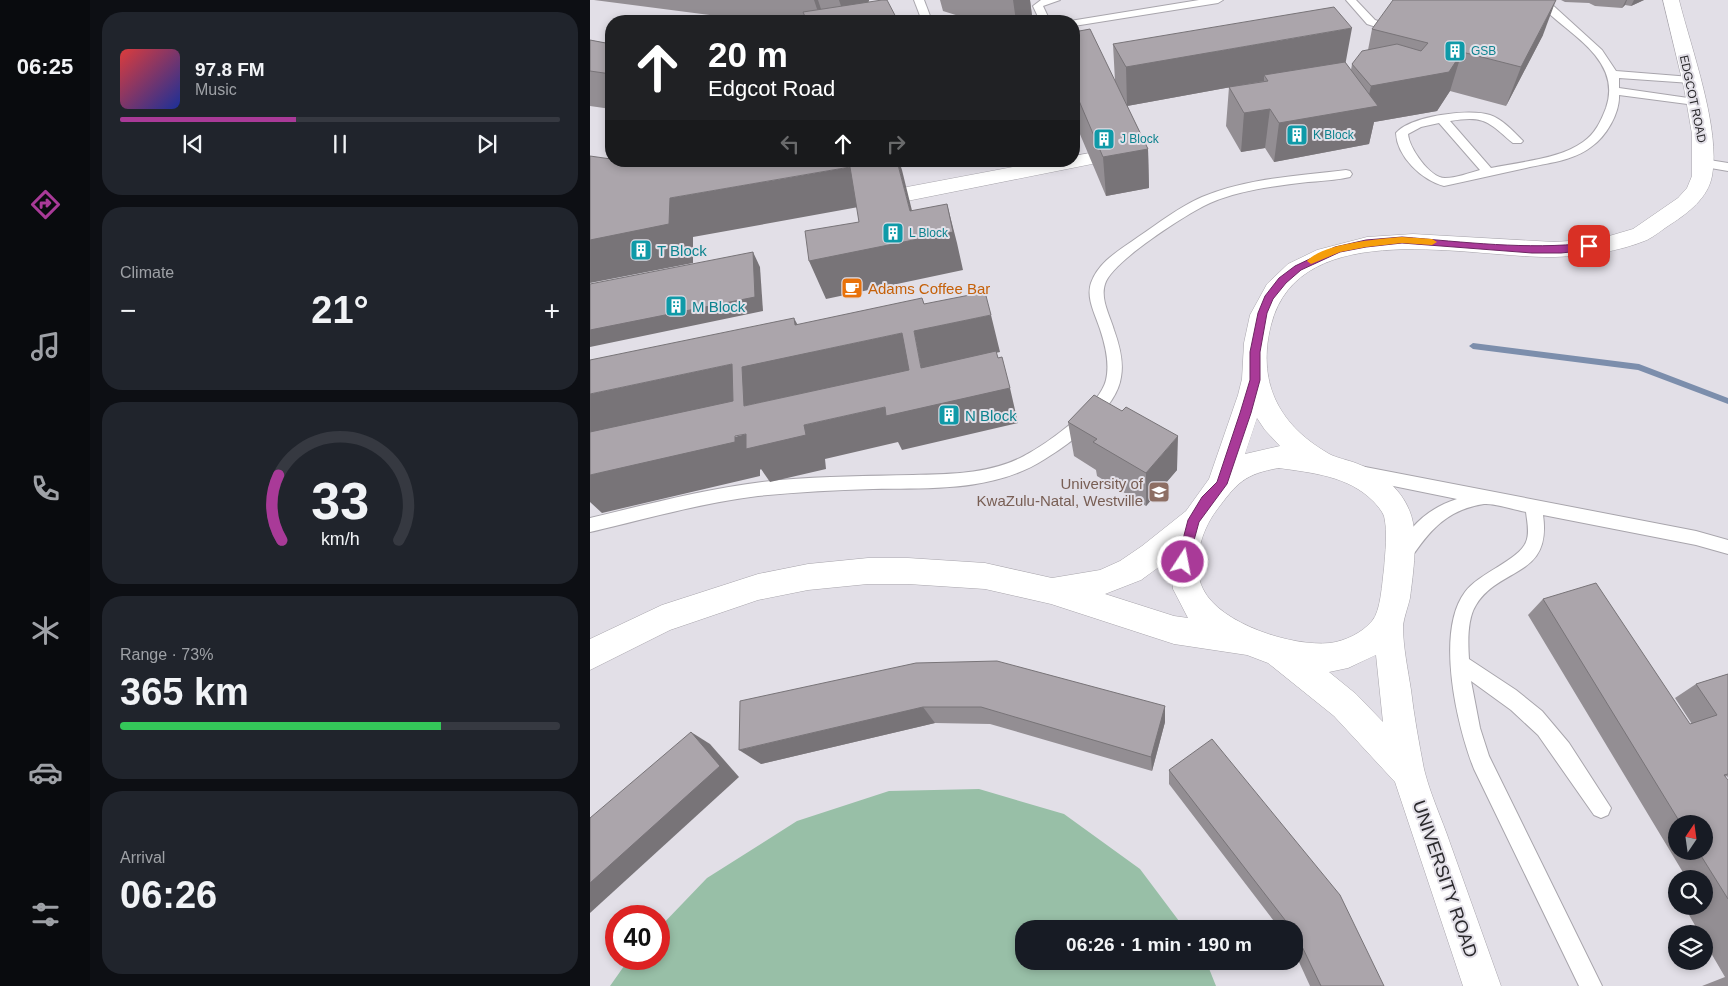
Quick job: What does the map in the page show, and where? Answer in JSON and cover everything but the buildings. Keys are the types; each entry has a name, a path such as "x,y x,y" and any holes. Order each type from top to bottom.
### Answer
{"street":[{"name":"EDGCOT ROAD","path":"1222,484 1255,380 1257,332 1269,298 1282,280 1298,268 1338,249 1402,240 1532,250 1561,250 1608,245 1654,227 1670,217 1694,193 1701,178 1703,163 1702,139 1691,80 1671,0"},
{"path":"1080,161 1090,159"},
{"path":"907,194 1048,167"},
{"name":"EDGCOT ROAD","path":"1255,380 1264,407 1272,420 1289,439 1330,466"},
{"path":"590,655 662,619 758,587 808,577 908,571 985,576 1051,591 1174,630 1265,646 1318,658 1346,655 1374,640 1388,623 1394,599 1398,564 1400,536 1397,514 1387,497 1370,481 1330,466 1279,458 1253,461 1234,470 1206,500 1193,520 1148,559 1123,575 1105,582 1051,591"},
{"path":"1193,520 1183,562 1188,591 1205,616 1230,632 1265,646"},
{"name":"UNIVERSITY ROAD","path":"1388,623 1395,694 1408,772 1463,936 1482,986"},
{"name":"UNIVERSITY ROAD","path":"1265,646 1345,705 1408,772"}],"lane":[{"path":"919,0 925,15"},
{"path":"1042,15 1038,6 1041,3 1055,0"},
{"path":"1080,22 1218,0"},
{"path":"1351,0 1371,22 1378,26 1386,25 1400,12"},
{"path":"1517,141 1494,121 1480,115 1411,126 1402,133 1402,143 1426,172 1434,180 1444,182 1564,156 1587,145 1600,132 1612,109 1615,91 1613,74 1598,52 1541,0"},
{"path":"1613,74 1691,80"},
{"path":"1615,91 1695,102"},
{"path":"1443,120 1489,173"},
{"path":"1703,163 1728,167"},
{"path":"590,525 719,494 747,490 782,486 972,478 1004,471 1027,463 1057,444 1082,421 1104,398 1112,384 1115,372 1108,333 1097,290 1099,281 1106,268 1159,229 1205,200 1258,185 1346,174"},
{"path":"1330,466 1696,538 1728,547"},
{"path":"1398,564 1420,530 1434,516 1456,505 1485,498"},
{"path":"1534,507 1536,535 1534,546 1528,554 1490,578 1465,608 1460,626 1464,700 1470,730 1490,779 1536,878 1591,986"},
{"path":"1461,664 1522,706 1536,718 1601,808"}],"green space":[{"path":"979,789 1064,814 1140,869 1178,920 1015,920 1015,970 1210,970 1216,986 610,986 621,970 670,970 670,917 707,878 797,821 889,791"}],"waterway":[{"path":"1473,346 1639,367 1728,401"}],"slow traffic":[{"path":"1311,261 1338,249 1366,244 1402,240 1432,242"}],"place":[{"name":"GSB","path":"1455,51"},
{"name":"K Block","path":"1297,135"},
{"name":"J Block","path":"1104,139"},
{"name":"L Block","path":"893,233"},
{"name":"T Block","path":"641,250"},
{"name":"Adams Coffee Bar","path":"852,288"},
{"name":"M Block","path":"676,306"},
{"name":"N Block","path":"949,415"},
{"name":"University of KwaZulu-Natal, Westville","path":"1159,492"}],"route":[{"path":"1183,562 1193,520 1206,500 1222,484 1255,380 1257,332 1269,298 1282,280 1298,268 1338,249 1402,240 1532,250 1561,250 1589,246"}]}
